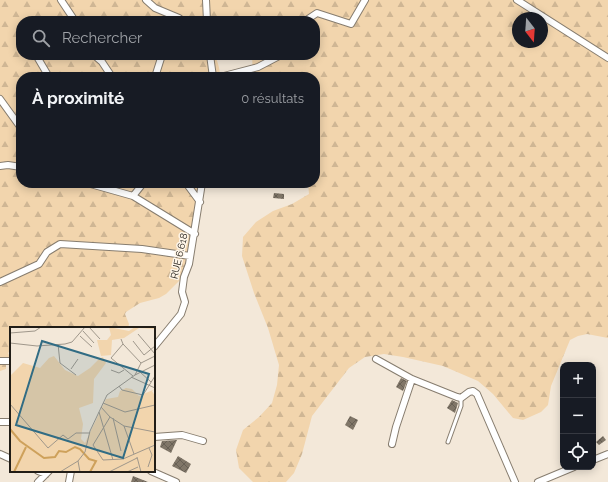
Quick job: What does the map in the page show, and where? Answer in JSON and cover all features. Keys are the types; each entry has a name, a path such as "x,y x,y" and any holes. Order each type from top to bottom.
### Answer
{"street":[{"path":"61,0 72,16"},
{"path":"146,0 155,8 174,16"},
{"path":"206,0 207,16"},
{"path":"312,16 317,13 351,24 365,0"},
{"path":"517,0 608,58"},
{"path":"39,60 46,72"},
{"path":"100,60 109,72"},
{"path":"157,72 160,60"},
{"path":"211,60 212,72"},
{"path":"239,72 258,67 271,60"},
{"path":"0,99 16,121"},
{"path":"0,166 16,166"},
{"path":"104,188 133,196 195,234"},
{"path":"133,196 139,188"},
{"path":"190,188 200,202"},
{"name":"RUE 6.618","path":"155,346 180,314 185,302 182,292 184,277 189,264 195,234 201,188"},
{"path":"0,282 39,264 47,252 60,244 142,249 190,256"},
{"path":"376,359 412,380 461,398 468,392 473,391 477,394 515,482"},
{"path":"0,361 10,362"},
{"path":"392,444 396,427 412,380"},
{"path":"155,437 182,435 203,441"},
{"path":"0,454 10,459"},
{"path":"596,459 608,454"},
{"path":"538,482 567,470"},
{"path":"69,482 71,472"},
{"path":"153,472 176,482"},
{"path":"38,482 47,473"}],"lane":[{"path":"448,442 461,406 461,398"}],"green space":[{"path":"0,0 608,0 608,338 587,334 570,340 551,386 548,405 541,412 523,420 513,418 493,394 478,381 443,366 384,354 365,357 349,368 312,416 302,454 294,473 286,482 253,482 239,468 236,450 243,430 259,417 272,403 277,385 279,365 268,328 254,293 242,256 243,237 256,222 273,211 292,204 309,194 308,188 320,188 320,72 253,72 252,60 320,60 320,16 16,16 16,60 217,60 220,72 16,72 16,188 200,188 187,256 186,270 180,280 166,294 159,298 140,303 126,312 125,314 129,324 128,327 10,327 10,351 8,353 10,357 6,364 6,369 0,371"}],"building":[{"path":"274,193 284,194 284,199 273,198"},
{"path":"401,378 407,381 403,391 396,387"},
{"path":"452,400 458,403 455,413 447,408"},
{"path":"350,416 358,420 353,430 345,425"},
{"path":"603,436 606,440 599,445 596,442"},
{"path":"177,440 171,453 160,447 162,441"},
{"path":"178,456 191,464 186,473 172,466"},
{"path":"133,476 148,482 131,482"}]}
